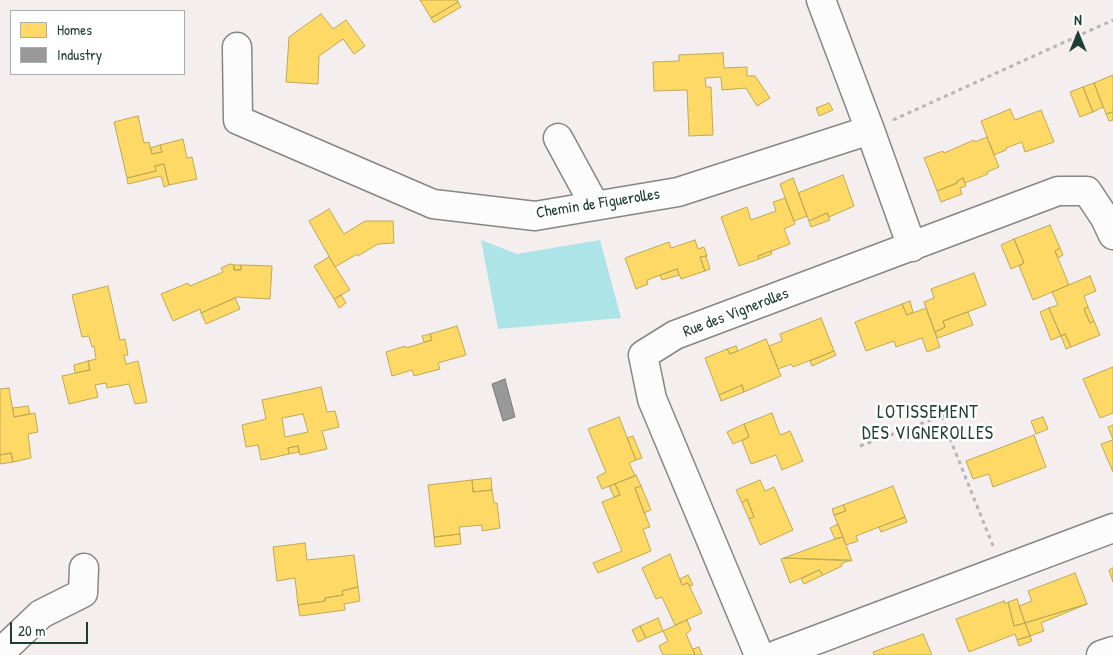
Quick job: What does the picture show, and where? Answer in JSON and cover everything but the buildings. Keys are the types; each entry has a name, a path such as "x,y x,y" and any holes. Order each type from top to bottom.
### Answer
{"street":[{"path":"821,0 912,247"},
{"name":"Chemin de Figuerolles","path":"237,47 238,120 433,204 536,216 678,192 870,130"},
{"path":"558,138 595,206"},
{"name":"Rue des Vignerolles","path":"759,655 652,399 643,355 675,335 1058,191 1088,191 1113,235"},
{"path":"776,655 1113,528"},
{"path":"0,653 41,614 83,593 84,568"},
{"path":"1101,655 1113,651"}],"path":[{"path":"870,130 1113,20"},
{"path":"860,446 980,402"},
{"path":"941,416 1002,570"}],"water":[{"path":"481,240 517,254 600,240 621,318 498,329"}],"district":[{"name":"LOTISSEMENT DES VIGNEROLLES","path":"928,423"}]}
